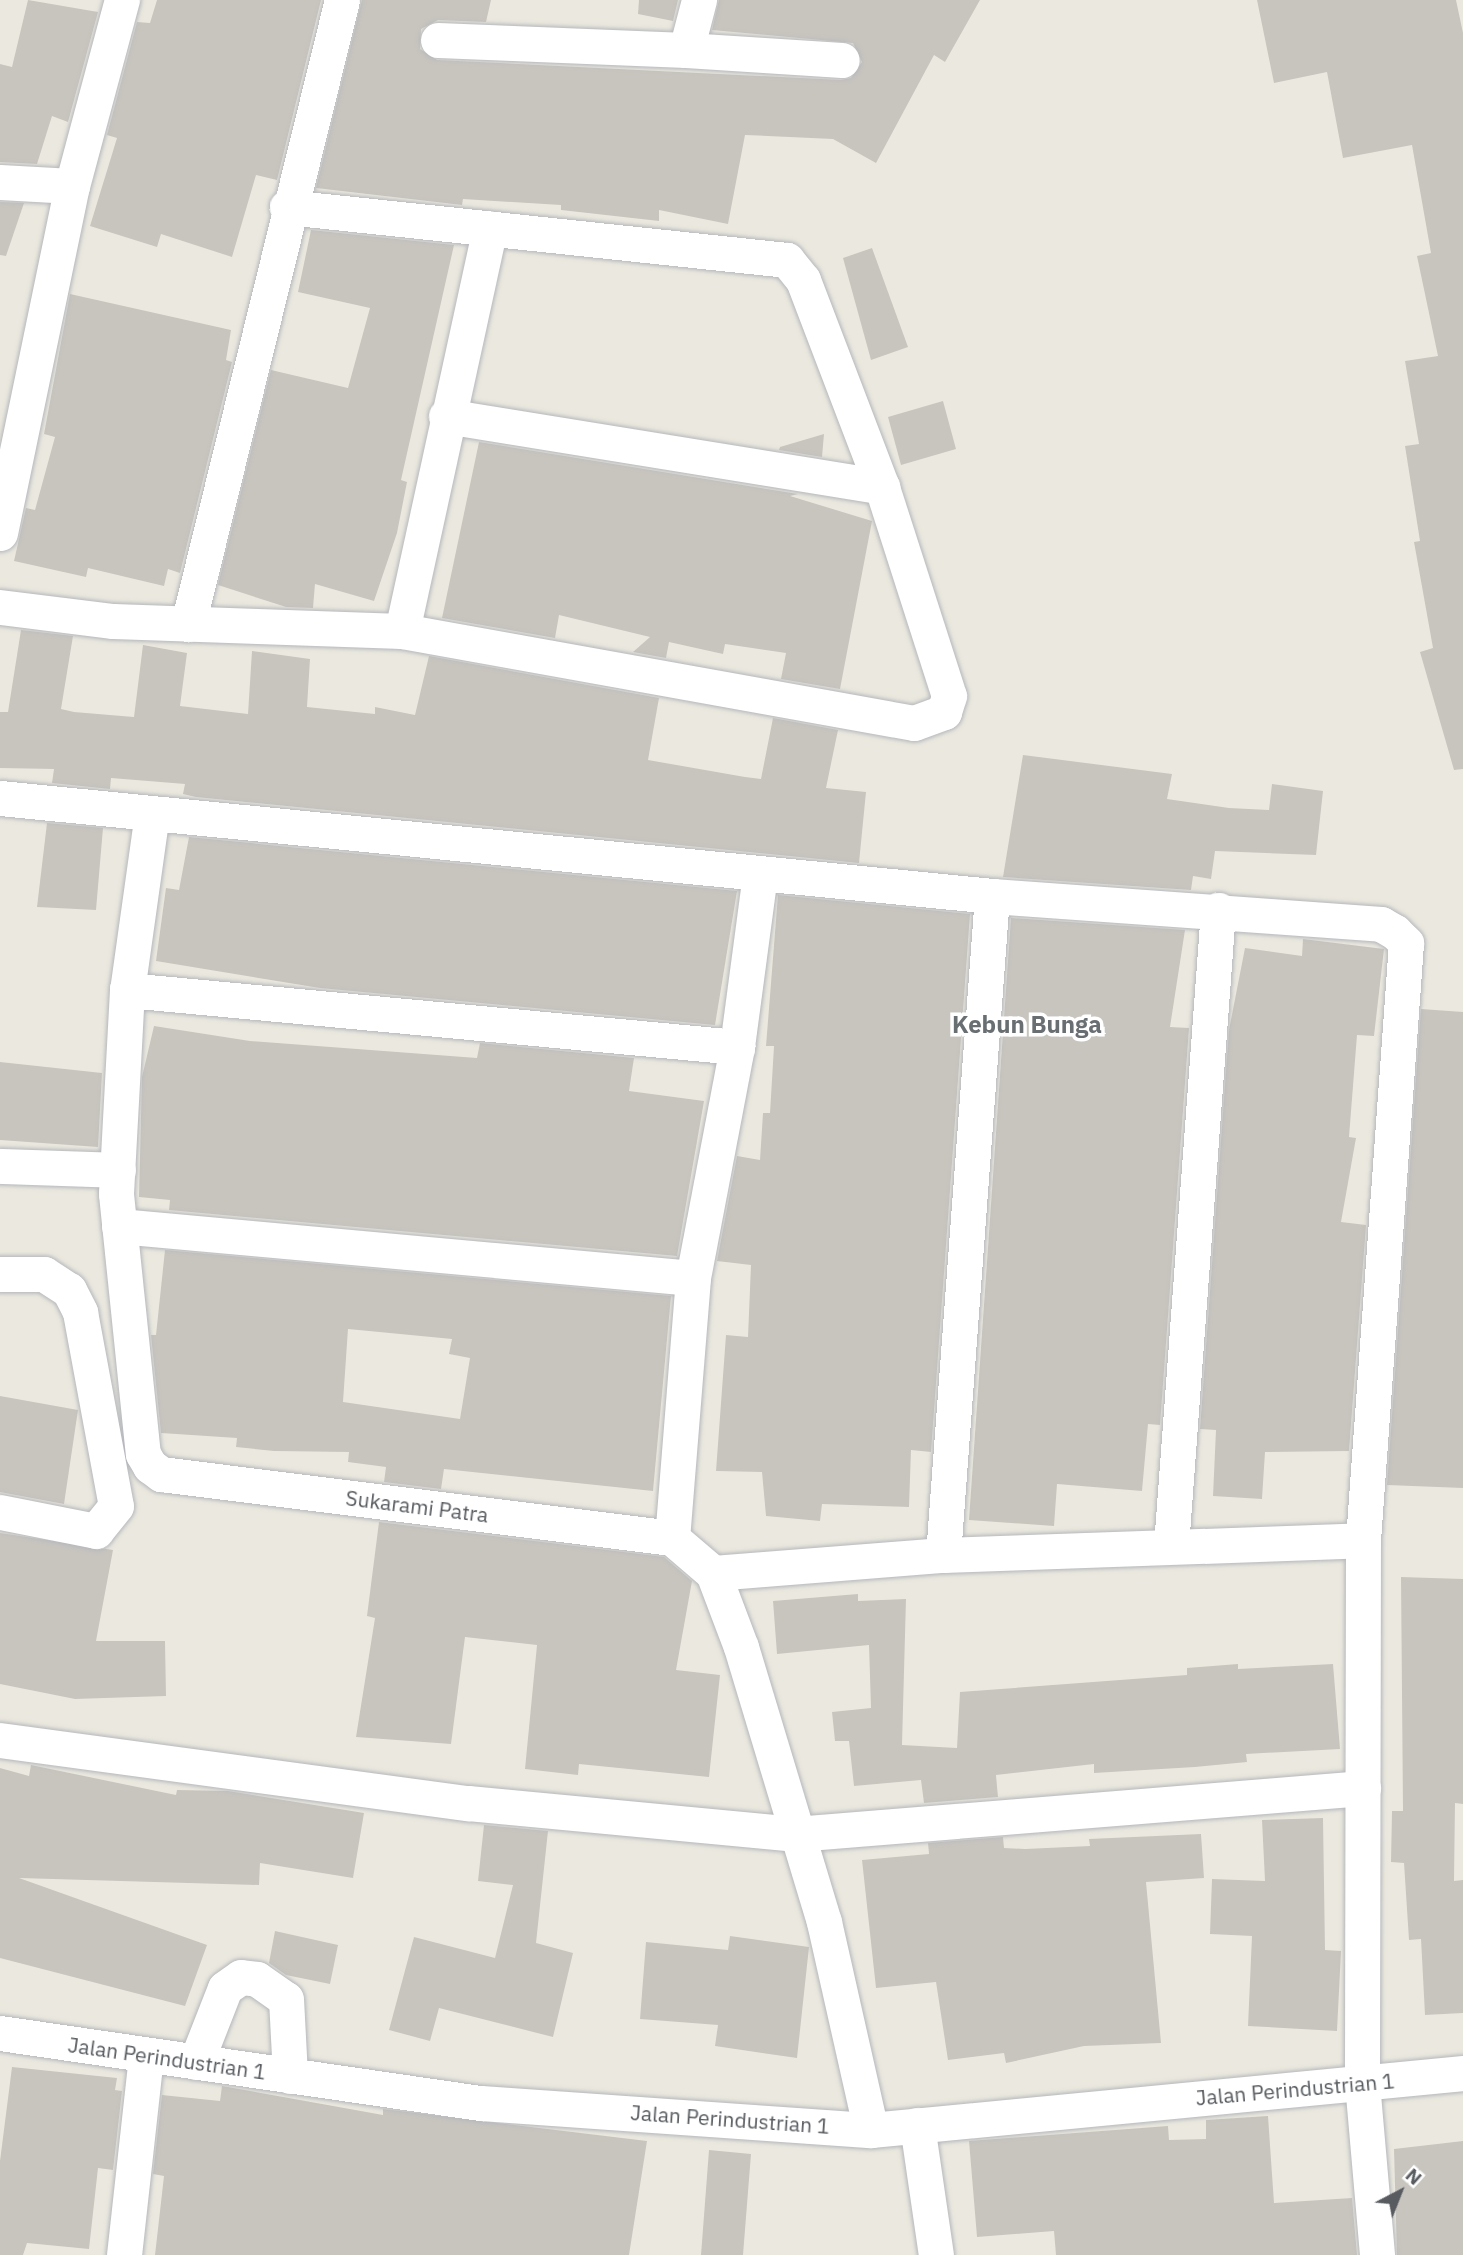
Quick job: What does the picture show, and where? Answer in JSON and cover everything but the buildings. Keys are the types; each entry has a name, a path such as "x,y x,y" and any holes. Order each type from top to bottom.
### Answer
{"street":[{"path":"0,533 72,186 122,0"},
{"path":"188,624 287,207 342,0"},
{"path":"686,50 699,0"},
{"path":"438,40 686,50 842,60"},
{"path":"0,182 72,186"},
{"path":"0,607 188,624 402,631 914,723 933,721 949,696 881,487 803,280 787,260 287,207"},
{"path":"402,631 446,416 490,228"},
{"path":"446,416 881,487"},
{"path":"0,798 992,896 1218,910 1381,924 1406,943 1363,1539 1362,2083 1377,2255"},
{"path":"152,813 127,989 118,1170 120,1226 693,1278"},
{"path":"760,874 737,1047 693,1278 672,1538 713,1573 824,1922 871,2130"},
{"path":"943,1555 992,896"},
{"path":"1171,1546 1218,910"},
{"path":"127,989 737,1047"},
{"path":"0,1166 118,1170"},
{"name":"Sukarami Patra","path":"120,1226 143,1454 162,1474 672,1538"},
{"path":"0,1274 44,1274 69,1290 80,1312 116,1506 96,1531 0,1512"},
{"path":"713,1573 943,1555 1363,1539"},
{"path":"0,1740 468,1803 795,1834 1363,1788"},
{"path":"196,2062 225,1988 241,1977 257,1979 286,1999 289,2077"},
{"name":"Jalan Perindustrian 1","path":"0,2033 481,2103 871,2130 1463,2073"},
{"path":"124,2255 146,2056"},
{"path":"917,2124 936,2255"}],"district":[{"name":"Kebun Bunga","path":"1027,1025"}]}
